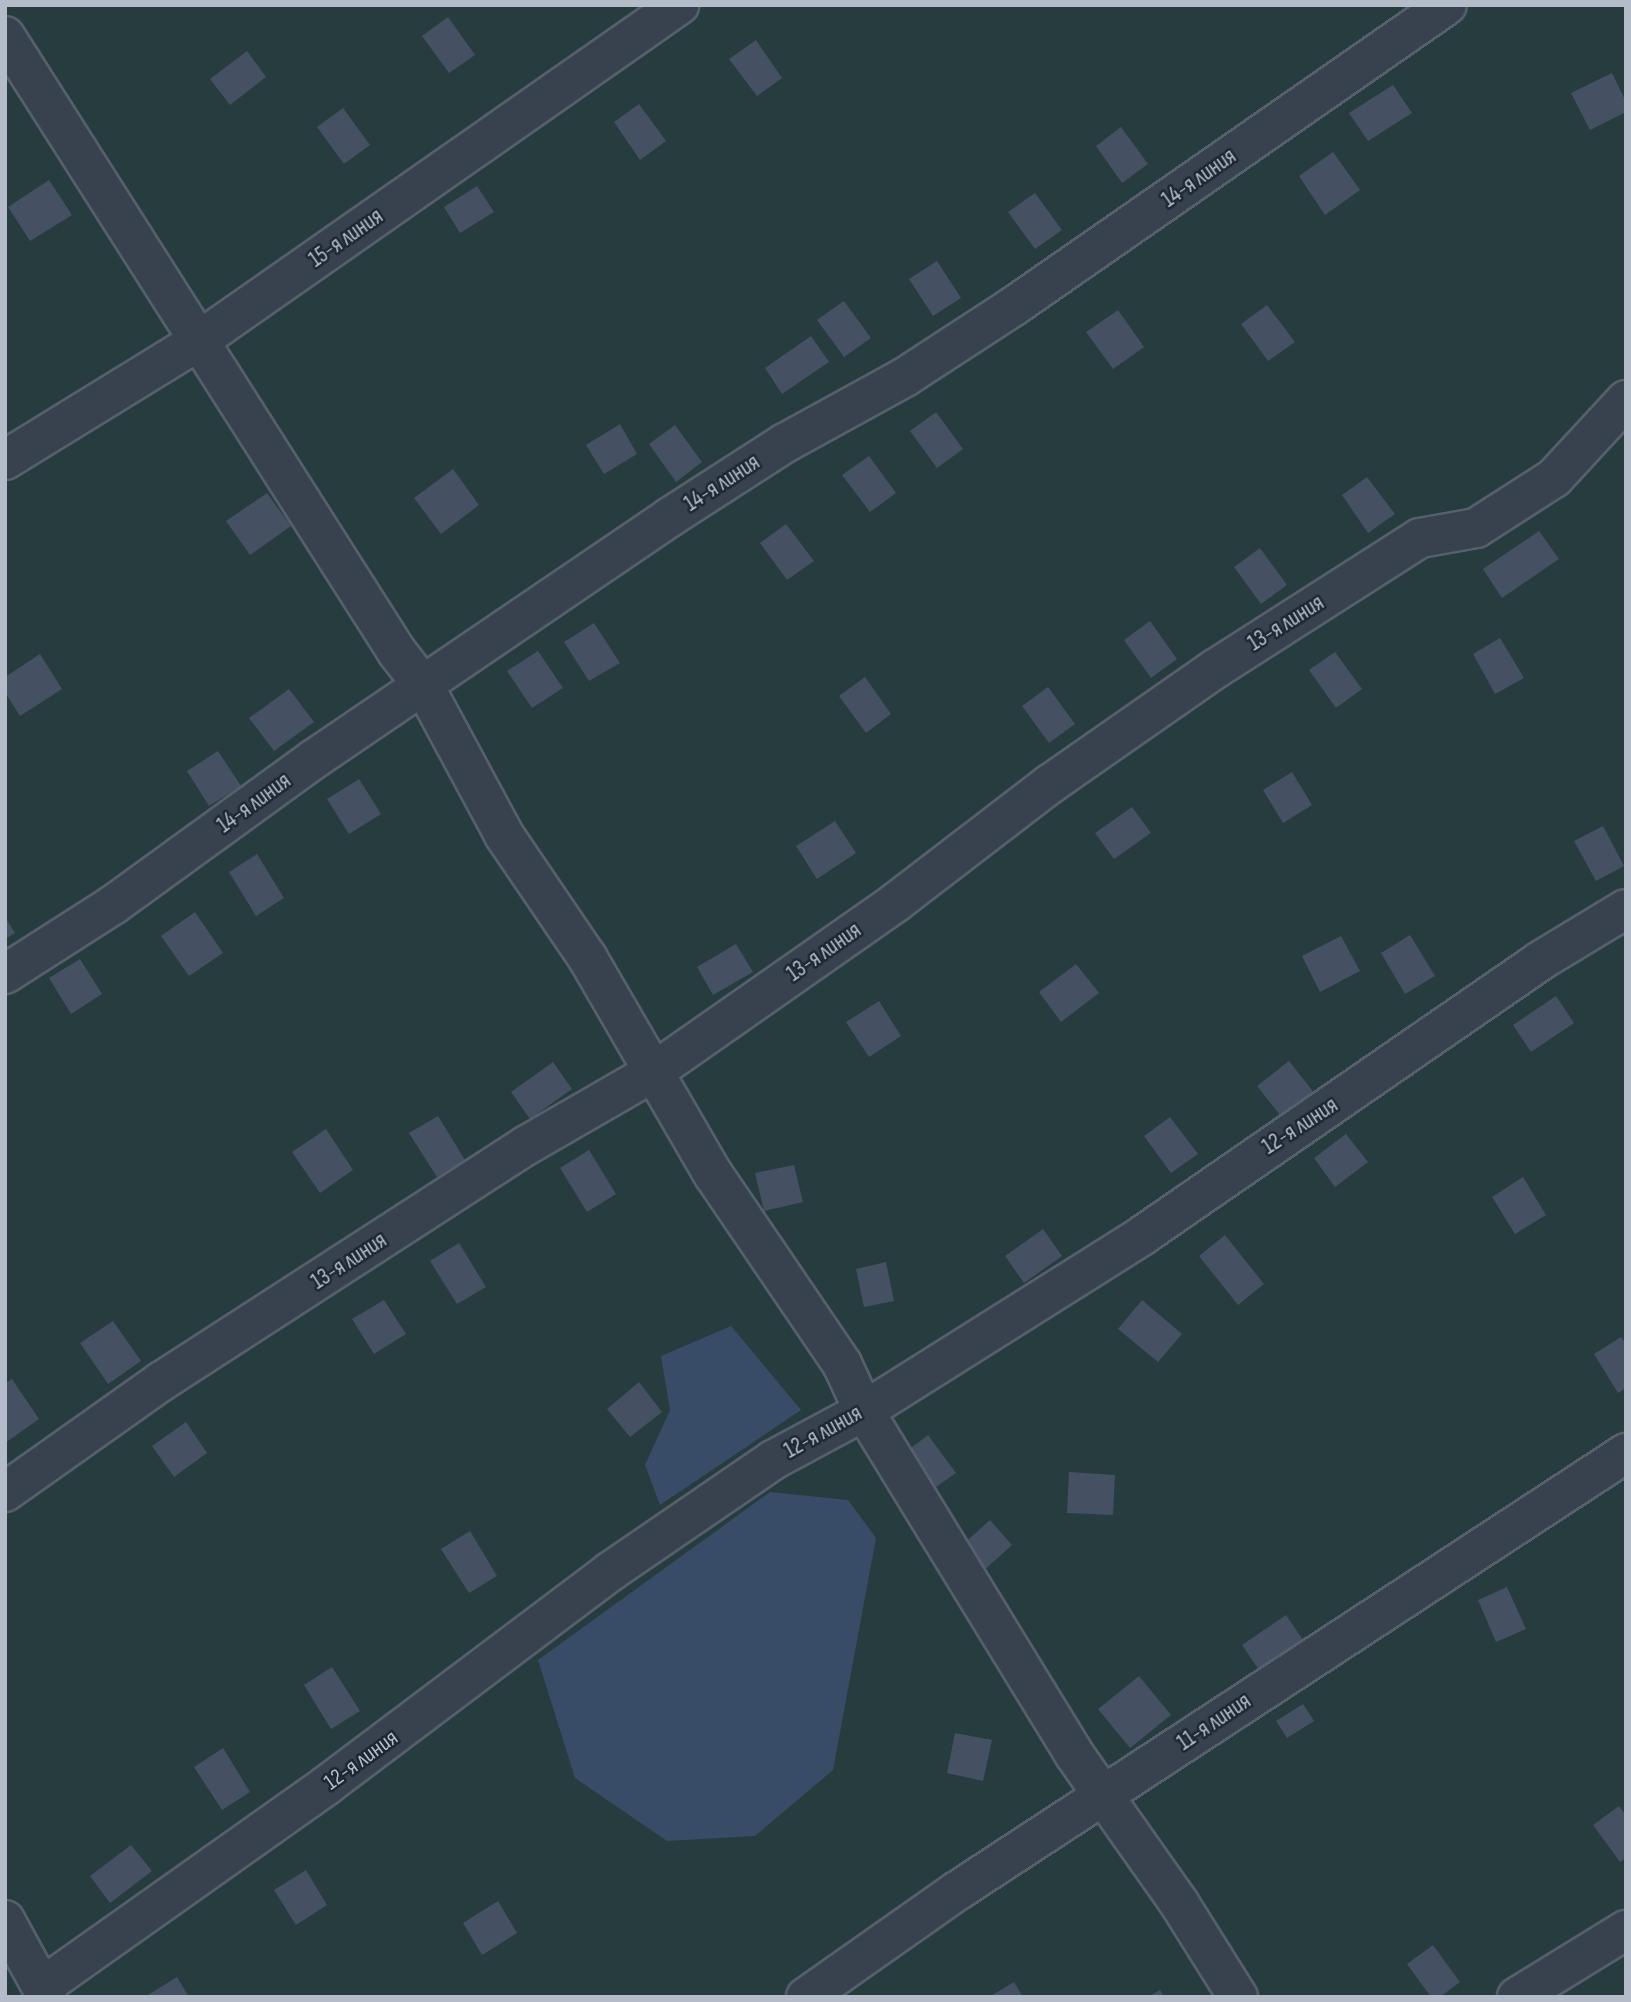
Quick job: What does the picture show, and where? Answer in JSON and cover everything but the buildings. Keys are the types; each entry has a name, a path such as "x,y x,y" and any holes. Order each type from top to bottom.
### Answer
{"street":[{"name":"15-я линия","path":"5,460 200,340 680,5"},
{"name":"14-я линия","path":"5,974 113,905 314,759 425,688 785,443 905,377 1014,306 1447,5"},
{"path":"5,36 397,652 425,688 504,835 587,957 750,1233 842,1364 864,1411 1074,1754 1105,1794 1238,1997"},
{"name":"13-я линия","path":"5,1492 162,1381 527,1145 654,1071 896,902 1051,784 1215,668 1420,538 1476,528 1554,478 1626,400"},
{"name":"12-я линия","path":"44,1992 327,1785 611,1571 773,1460 864,1411 1143,1235 1540,961 1626,909"},
{"name":"11-я линия","path":"806,1997 1105,1794 1626,1453"},
{"path":"5,1920 44,1992"},
{"path":"1517,1997 1626,1930"}],"green space":[{"path":"5,5 1626,5 1626,1997 5,1997"}],"water":[{"path":"731,1326 801,1410 660,1505 645,1465 670,1410 661,1356"},
{"path":"770,1492 848,1500 876,1538 833,1770 755,1836 667,1841 575,1778 538,1660"}]}
